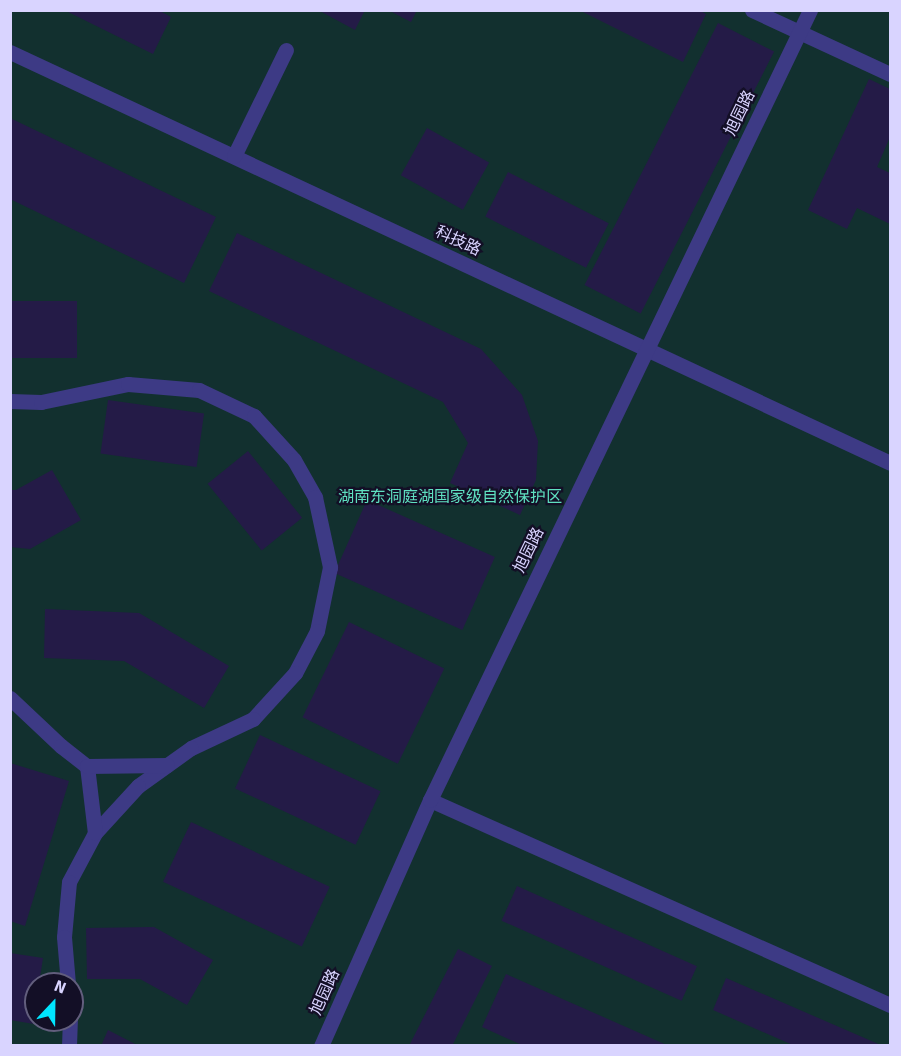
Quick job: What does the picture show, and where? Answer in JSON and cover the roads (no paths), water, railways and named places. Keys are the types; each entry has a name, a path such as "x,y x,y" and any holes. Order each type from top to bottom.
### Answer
{"street":[{"path":"752,10 891,74"},
{"name":"旭园路","path":"321,1046 430,800 645,348 810,10"},
{"path":"234,156 286,50"},
{"name":"科技路","path":"10,52 891,463"},
{"path":"10,401 41,402 128,384 199,390 254,416 294,460 315,497 330,567 317,631 295,673 253,719 191,748 138,786 95,833 69,882 64,937 67,972"},
{"path":"10,698 60,746 87,766 167,765"},
{"path":"87,766 95,833"},
{"path":"430,800 891,1005"}],"park label":[{"name":"湖南东洞庭湖国家级自然保护区","path":"450,497"}]}
